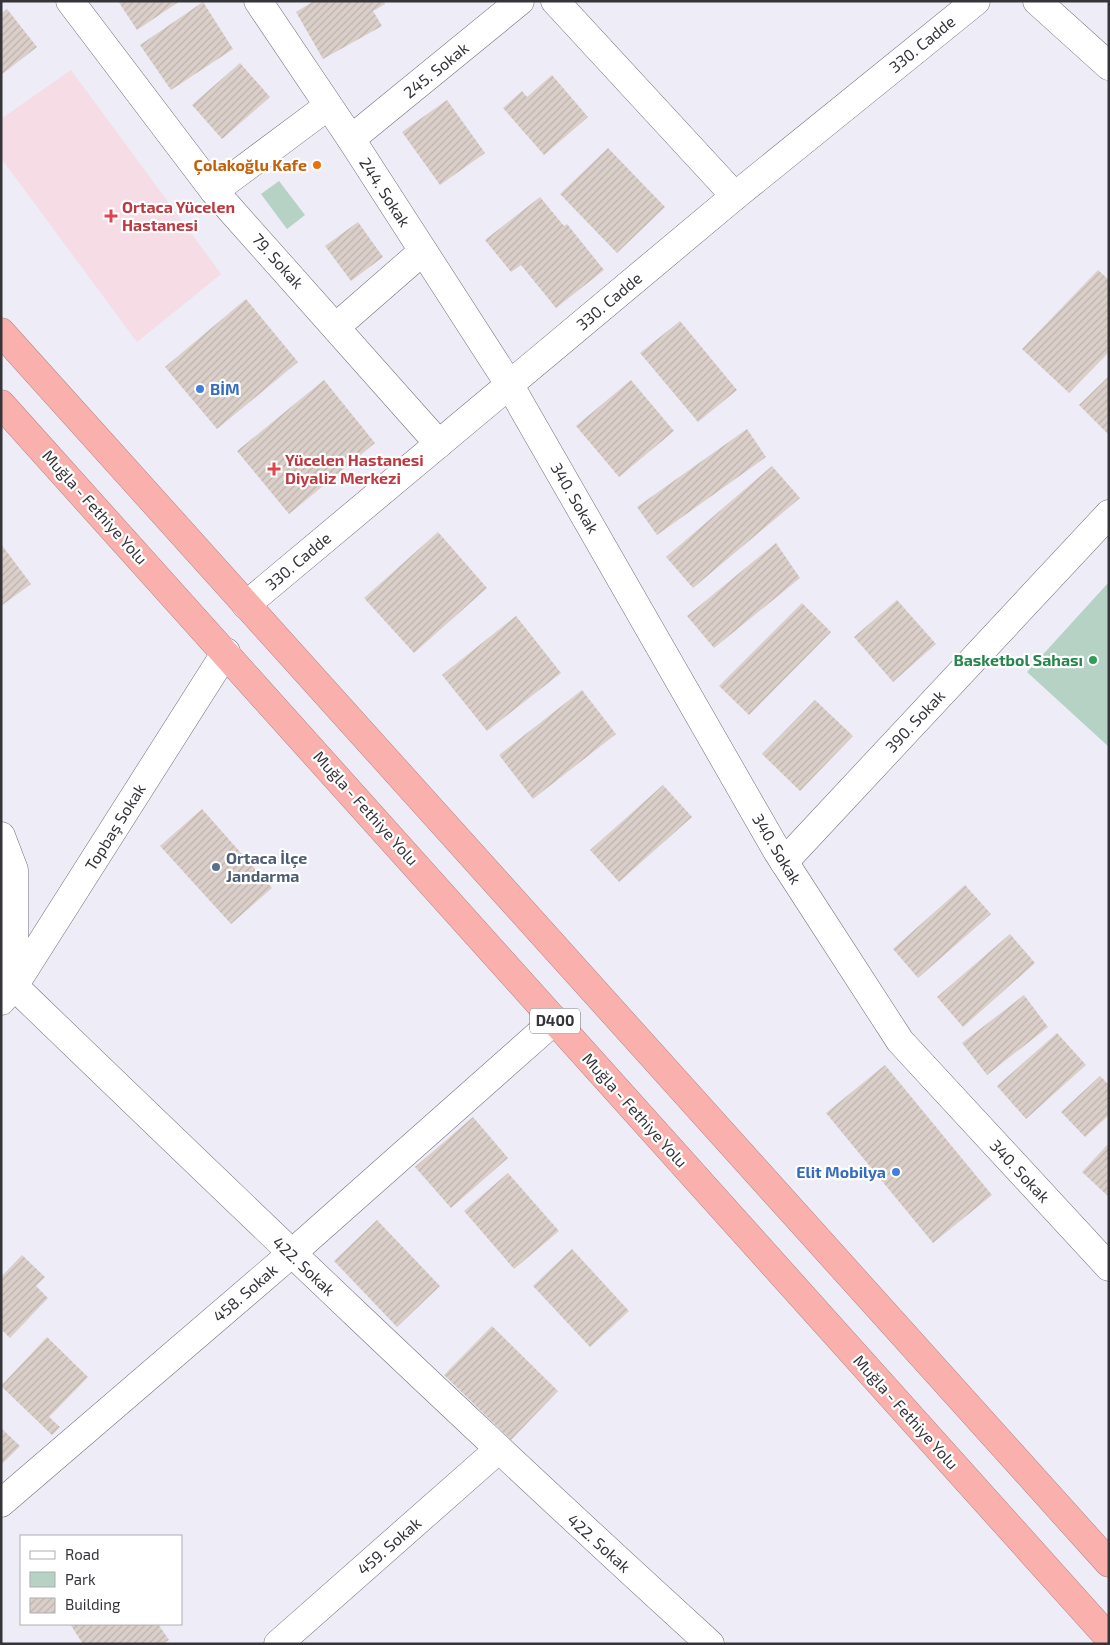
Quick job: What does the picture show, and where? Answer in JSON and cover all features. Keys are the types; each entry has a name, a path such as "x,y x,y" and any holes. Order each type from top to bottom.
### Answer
{"highway":[{"name":"D400","path":"1,332 1109,1563"},
{"name":"Muğla - Fethiye Yolu","path":"1,404 226,652 1109,1638"}],"street":[{"name":"79. Sokak","path":"70,1 214,191 337,326 439,444"},
{"name":"244. Sokak","path":"258,1 351,138 510,384"},
{"name":"245. Sokak","path":"351,138 520,1"},
{"path":"555,1 735,196"},
{"name":"330. Cadde","path":"246,605 735,196 976,1"},
{"path":"1037,1 1109,66"},
{"path":"214,191 328,106"},
{"path":"337,326 423,251"},
{"name":"340. Sokak","path":"510,384 784,862 900,1042 1109,1267"},
{"name":"390. Sokak","path":"784,862 1108,514"},
{"name":"Topbaş Sokak","path":"6,984 226,652"},
{"path":"1,836 14,870 6,984"},
{"name":"422. Sokak","path":"6,984 558,1505 710,1644"},
{"name":"458. Sokak","path":"1,1503 291,1254 555,1020"},
{"name":"459. Sokak","path":"278,1644 499,1448"}],"shaded area":[{"name":"Ortaca Yücelen Hastanesi","path":"71,70 221,274 137,342 1,158 1,119"}],"green space":[{"path":"279,181 305,215 287,229 261,194"},
{"path":"1109,582 1109,747 1027,672"}],"building":[{"path":"118,1 180,1 137,30"},
{"path":"314,1 384,1 385,4 373,11 382,26 323,59 296,12"},
{"path":"203,2 233,49 171,90 140,45"},
{"path":"7,9 37,47 1,75 1,14"},
{"path":"240,63 270,97 222,139 192,105"},
{"path":"552,75 588,117 544,155 503,108 522,91 527,97"},
{"path":"447,100 485,153 440,185 402,132"},
{"path":"608,148 665,207 617,253 560,194"},
{"path":"540,197 564,226 567,224 604,270 556,308 521,265 511,272 485,240"},
{"path":"358,222 383,257 351,281 325,246"},
{"path":"1098,270 1109,280 1109,352 1069,393 1022,349"},
{"path":"246,299 298,362 217,429 165,367"},
{"path":"680,321 737,390 698,422 640,353"},
{"path":"1109,376 1109,435 1079,405"},
{"path":"324,380 375,443 289,514 237,451"},
{"path":"631,380 674,431 619,477 576,426"},
{"path":"747,429 766,457 657,535 637,507"},
{"path":"772,466 800,498 693,588 666,557"},
{"path":"438,532 487,588 414,653 364,598"},
{"path":"776,543 800,578 714,648 687,616"},
{"path":"1,544 31,584 1,606"},
{"path":"897,600 936,644 893,682 854,637"},
{"path":"802,603 831,632 749,715 719,686"},
{"path":"516,616 561,673 487,731 442,675"},
{"path":"582,690 616,734 533,799 499,755"},
{"path":"815,700 853,736 800,791 762,754"},
{"path":"663,785 692,817 619,882 590,850"},
{"name":"Ortaca İlçe Jandarma","path":"202,809 272,888 231,924 160,846"},
{"path":"965,885 991,914 918,978 893,949"},
{"path":"1010,934 1035,963 963,1027 937,997"},
{"path":"1024,995 1048,1027 987,1075 962,1043"},
{"path":"1057,1033 1086,1065 1026,1119 997,1086"},
{"path":"885,1065 992,1195 933,1243 826,1113"},
{"path":"1100,1076 1109,1085 1109,1115 1085,1137 1061,1112"},
{"path":"473,1117 508,1158 451,1208 415,1167"},
{"path":"1109,1143 1109,1197 1082,1172"},
{"path":"508,1173 559,1231 514,1269 464,1211"},
{"path":"377,1220 440,1286 397,1327 334,1261"},
{"path":"572,1249 629,1311 590,1347 533,1286"},
{"path":"22,1255 45,1277 36,1286 48,1298 10,1338 1,1329 1,1277"},
{"path":"492,1326 558,1391 511,1440 444,1375"},
{"path":"47,1337 88,1377 49,1417 60,1427 52,1435 1,1386"},
{"path":"1,1428 20,1446 1,1465"},
{"path":"71,1625 159,1625 169,1640 162,1644 83,1644"}],"place":[{"name":"Çolakoğlu Kafe","path":"317,165"},
{"name":"Ortaca Yücelen Hastanesi","path":"111,216"},
{"name":"BİM","path":"200,389"},
{"name":"Yücelen Hastanesi Diyaliz Merkezi","path":"274,469"},
{"name":"Basketbol Sahası","path":"1093,660"},
{"name":"Ortaca İlçe Jandarma","path":"216,867"},
{"name":"Elit Mobilya","path":"896,1172"}]}
